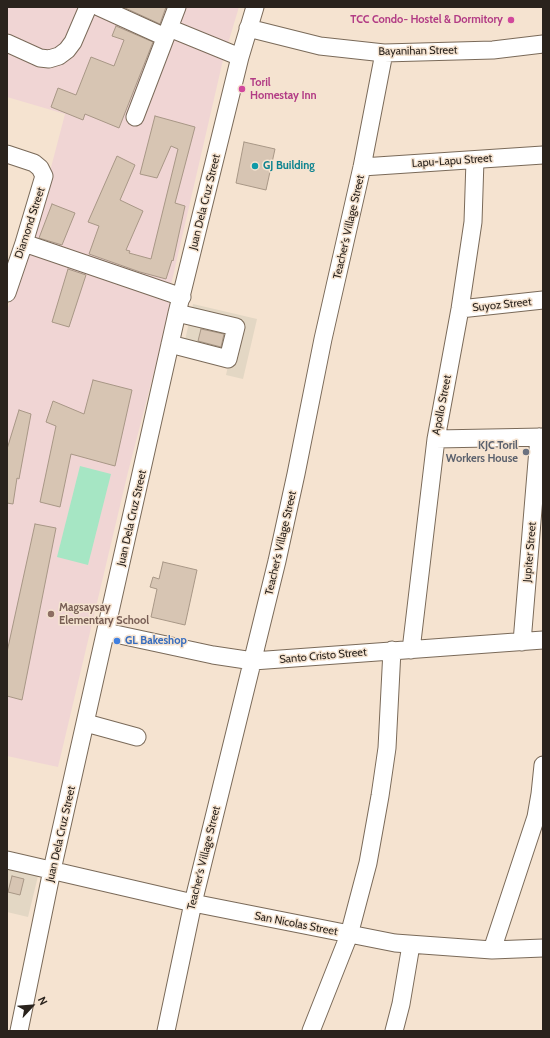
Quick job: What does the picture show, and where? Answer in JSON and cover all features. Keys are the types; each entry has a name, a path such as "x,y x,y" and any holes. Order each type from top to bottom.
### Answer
{"street":[{"path":"7,43 40,58 49,59 59,56 67,50 73,42 88,7"},
{"path":"99,7 167,33 240,57"},
{"path":"135,117 177,7"},
{"name":"Juan Dela Cruz Street","path":"19,1031 52,870 170,344 240,57 255,7"},
{"name":"Bayanihan Street","path":"248,28 320,46 384,53 493,50 543,44"},
{"name":"Teacher's Village Street","path":"166,1031 193,903 275,569 323,339 362,168 384,53"},
{"name":"Diamond Street","path":"7,154 34,163 40,168 44,176 7,293"},
{"name":"Lapu-Lapu Street","path":"362,168 543,155"},
{"name":"Apollo Street","path":"411,650 436,439 460,309 473,222 475,160"},
{"path":"24,243 236,327 228,359 170,344"},
{"name":"Suyoz Street","path":"460,309 543,300"},
{"path":"436,439 541,437"},
{"name":"Jupiter Street","path":"522,642 541,437"},
{"name":"Santo Cristo Street","path":"106,632 213,655 253,660 543,640"},
{"path":"311,1031 350,935 368,863 387,748 392,650"},
{"path":"86,723 137,737"},
{"path":"492,950 536,817 543,765"},
{"name":"San Nicolas Street","path":"7,860 193,903 350,935 411,945 492,950 543,948"},
{"path":"394,1031 401,1004 411,945"}],"shaded area":[{"path":"7,7 239,7 223,60 170,289 31,244 65,114 7,97"},
{"name":"Magsaysay Elementary School","path":"26,251 172,303 128,472 58,767 7,756 7,311"},
{"path":"193,304 257,319 243,379 226,375 228,366 182,354"},
{"path":"7,868 38,876 28,917 7,912"}],"green space":[{"path":"80,466 111,474 88,565 57,557"}],"building":[{"path":"123,7 166,7 160,24"},
{"path":"116,26 153,42 119,128 85,114 83,120 51,107 58,88 76,95 91,57 114,66 124,40 112,36"},
{"path":"155,116 195,127 175,203 185,206 173,261 172,260 166,279 140,272 89,254 99,226 88,222 117,156 135,165 120,200 143,211 126,250 130,251 129,253 151,259 178,149 171,146 157,178 140,174"},
{"name":"GJ Building","path":"244,142 275,149 266,190 236,183"},
{"path":"52,204 75,213 62,245 39,238"},
{"path":"68,269 86,275 69,327 52,322"},
{"path":"201,329 224,334 221,347 198,341"},
{"path":"93,380 132,390 115,466 71,454 60,507 40,502 56,426 46,422 53,401 84,414"},
{"path":"19,410 31,414 13,504 7,503 7,449"},
{"path":"35,524 56,528 22,700 7,696 7,652"},
{"path":"163,562 197,570 185,625 151,617 157,589 150,587 153,577 159,579"},
{"path":"12,876 24,879 20,895 8,892"}],"place":[{"name":"TCC Condo- Hostel & Dormitory","path":"511,20"},
{"name":"Toril Homestay Inn","path":"242,89"},
{"name":"GJ Building","path":"255,166"},
{"name":"KJC Toril Workers House","path":"526,452"},
{"name":"Magsaysay Elementary School","path":"51,614"},
{"name":"GL Bakeshop","path":"117,641"}]}
